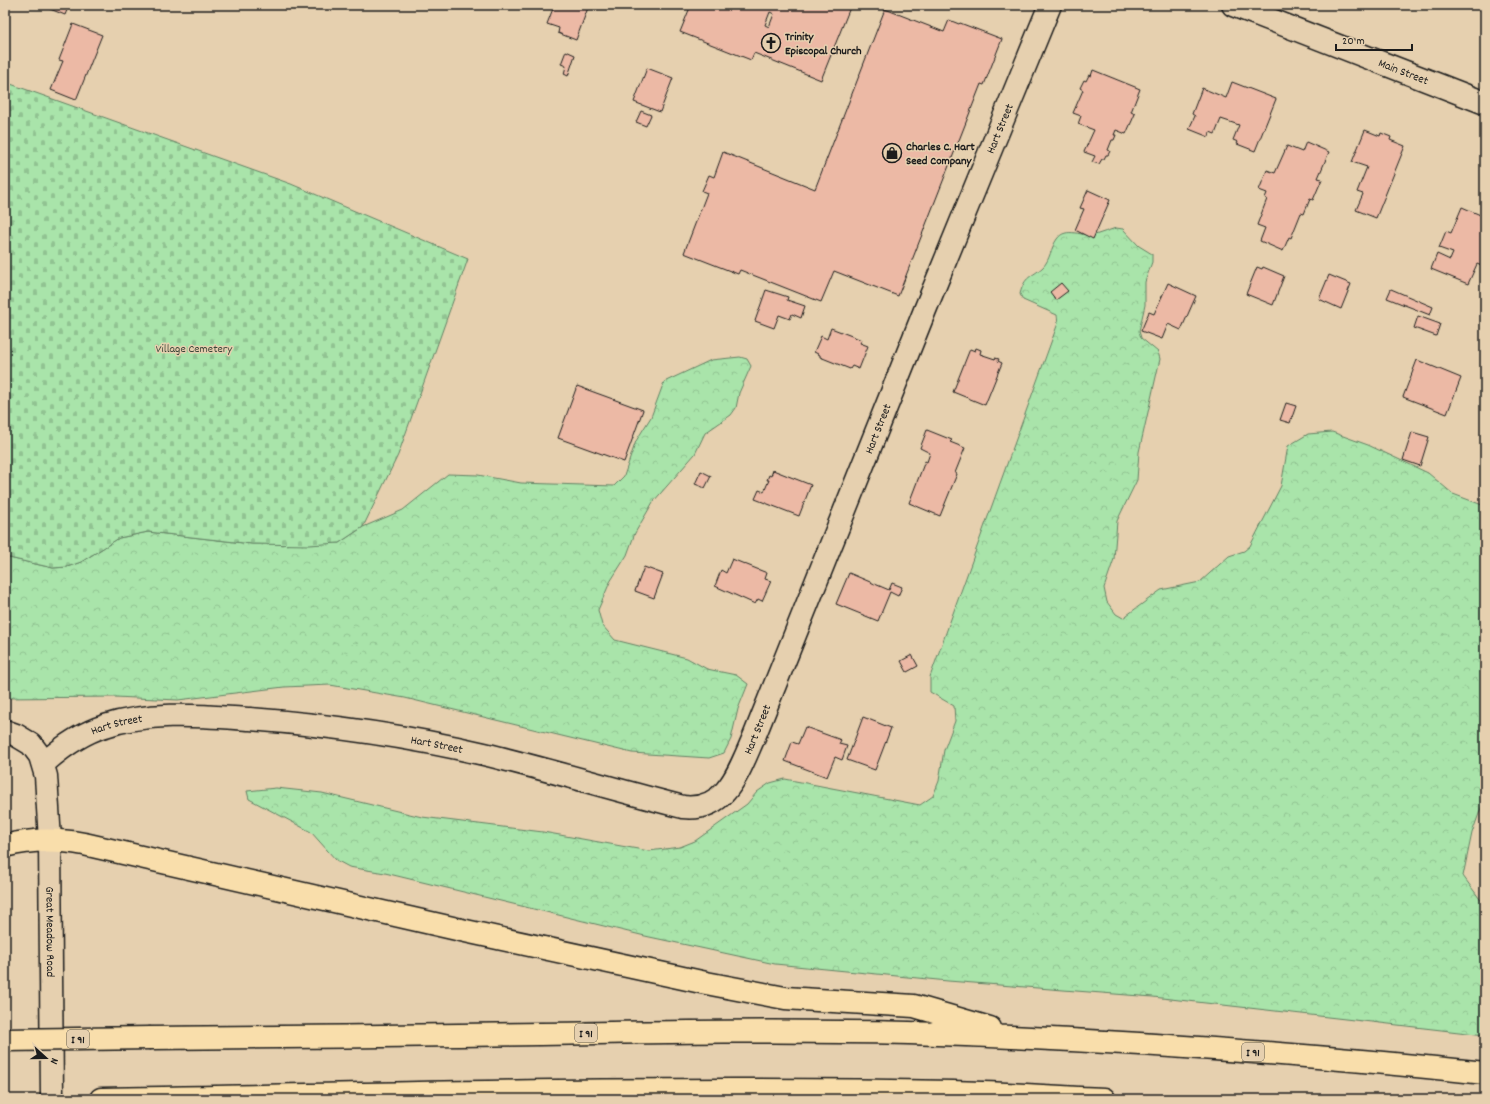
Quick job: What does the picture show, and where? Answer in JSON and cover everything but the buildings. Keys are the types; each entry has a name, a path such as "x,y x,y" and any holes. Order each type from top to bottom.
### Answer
{"highway":[{"path":"5,846 30,841 50,840 84,844 470,932 706,983 785,998 914,1006 1021,1038"},
{"name":"I 91","path":"5,1040 752,1032 908,1033 1148,1044 1305,1055 1485,1073"},
{"path":"100,1099 546,1091 718,1090 955,1092 1104,1099"}],"street":[{"name":"Hart Street","path":"43,764 63,747 79,737 94,729 116,722 150,717 224,717 326,726 425,741 514,762 683,807 702,807 717,800 734,780 754,737 924,310 1050,5"},
{"name":"Main Street","path":"1233,5 1485,103"},
{"name":"Great Meadow Road","path":"5,731 16,735 31,744 40,756 46,776 50,840 52,1099"}],"green space":[{"name":"Village Cemetery","path":"5,82 291,184 468,259 398,455 363,527 339,543 309,545 252,544 148,532 119,538 81,562 67,567 53,568 9,558 5,555"},
{"path":"1116,228 1123,229 1139,246 1152,254 1152,262 1145,282 1145,305 1139,331 1141,338 1158,352 1160,359 1139,452 1137,480 1117,521 1114,559 1104,588 1107,602 1116,614 1123,618 1161,590 1200,582 1229,556 1244,551 1250,546 1281,486 1288,446 1308,434 1332,432 1368,445 1428,473 1453,494 1485,506 1485,797 1472,833 1463,876 1485,906 1485,1035 1153,997 948,981 775,964 645,936 385,873 349,867 336,860 311,832 249,799 247,791 276,788 322,793 422,817 543,832 649,851 680,847 695,841 747,804 757,792 770,783 785,779 920,805 933,796 939,781 944,750 955,721 954,706 930,692 930,677 1058,323 1057,315 1023,300 1020,294 1022,288 1026,280 1043,267 1055,242 1061,235 1065,233 1075,233 1095,235"},
{"path":"740,357 747,359 751,366 739,393 736,408 731,415 705,433 695,454 653,502 635,533 627,555 610,582 598,610 602,625 615,640 687,658 707,669 736,675 748,684 738,709 731,739 724,753 709,758 632,753 405,698 330,685 284,687 178,700 115,697 5,698 5,555 9,558 53,568 67,567 81,562 119,538 148,532 252,544 339,543 363,527 403,510 448,474 478,475 521,483 614,486 624,476 636,441 651,417 664,382 711,360"}],"place":[{"name":"Trinity Episcopal Church","path":"771,43"},
{"name":"Charles C. Hart Seed Company","path":"892,153"}]}
